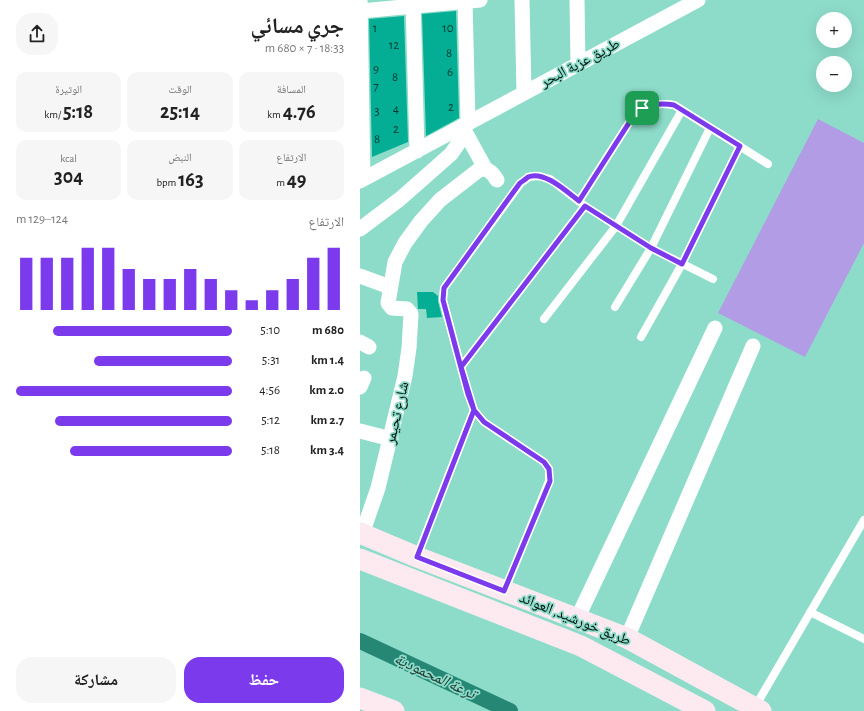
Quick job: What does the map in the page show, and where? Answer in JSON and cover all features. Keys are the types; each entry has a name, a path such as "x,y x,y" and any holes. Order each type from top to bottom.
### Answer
{"main road":[{"name":"طريق خورشيد, العوائد","path":"361,533 417,557 627,638 758,709"},
{"name":"طريق خورشيد, العوائد","path":"360,559 580,646 705,711"},
{"path":"580,646 627,638"},
{"path":"360,698 394,711"}],"street":[{"path":"360,0 362,180"},
{"path":"360,11 413,3 480,0"},
{"path":"522,0 524,93"},
{"path":"577,0 578,64"},
{"path":"360,228 400,199 451,154 460,141 465,125 465,1"},
{"name":"طريق عزبة البحر","path":"362,180 690,2"},
{"path":"413,3 416,151"},
{"path":"465,125 485,168 493,174 497,180"},
{"path":"360,276 390,287 395,262 405,243 421,221 440,200 480,169 485,168"},
{"name":"شارع تحيمر","path":"361,533 378,488 391,439 408,361 411,314 406,309 392,308 390,306 388,303 390,287"},
{"path":"577,619 715,328"},
{"path":"627,638 753,346"},
{"path":"360,431 391,439"}],"lane":[{"path":"461,367 582,204 634,115 642,108 663,103 674,105 768,164"},
{"path":"544,319 616,226 682,110"},
{"path":"615,307 651,248 710,128"},
{"path":"641,337 682,264 740,146"},
{"path":"504,591 550,481 549,469 544,462 484,422 474,410 443,300 444,288 520,183 529,177 539,176 550,180 582,204 651,248 713,279"},
{"path":"417,557 474,410"},
{"path":"758,709 810,612 864,520"},
{"path":"810,612 864,639"}],"shaded area":[{"path":"818,119 864,143 864,243 805,357 718,313"}],"building":[{"path":"456,11 459,118 426,136 422,14"},
{"path":"404,16 408,142 372,157 369,19"},
{"path":"417,292 433,292 438,296 442,317 427,318 426,309 418,309"}],"waterway":[{"name":"ترعة المحمودية","path":"360,641 510,711"}],"route":[{"path":"642,108 634,115 579,201 550,180 539,176 529,177 520,183 444,288 443,300 468,394 474,410 484,422 544,462 549,469 550,481 504,591 417,557 474,410 461,367 585,206 651,248 682,264 740,146 674,105 663,103 652,104 642,108"}]}
